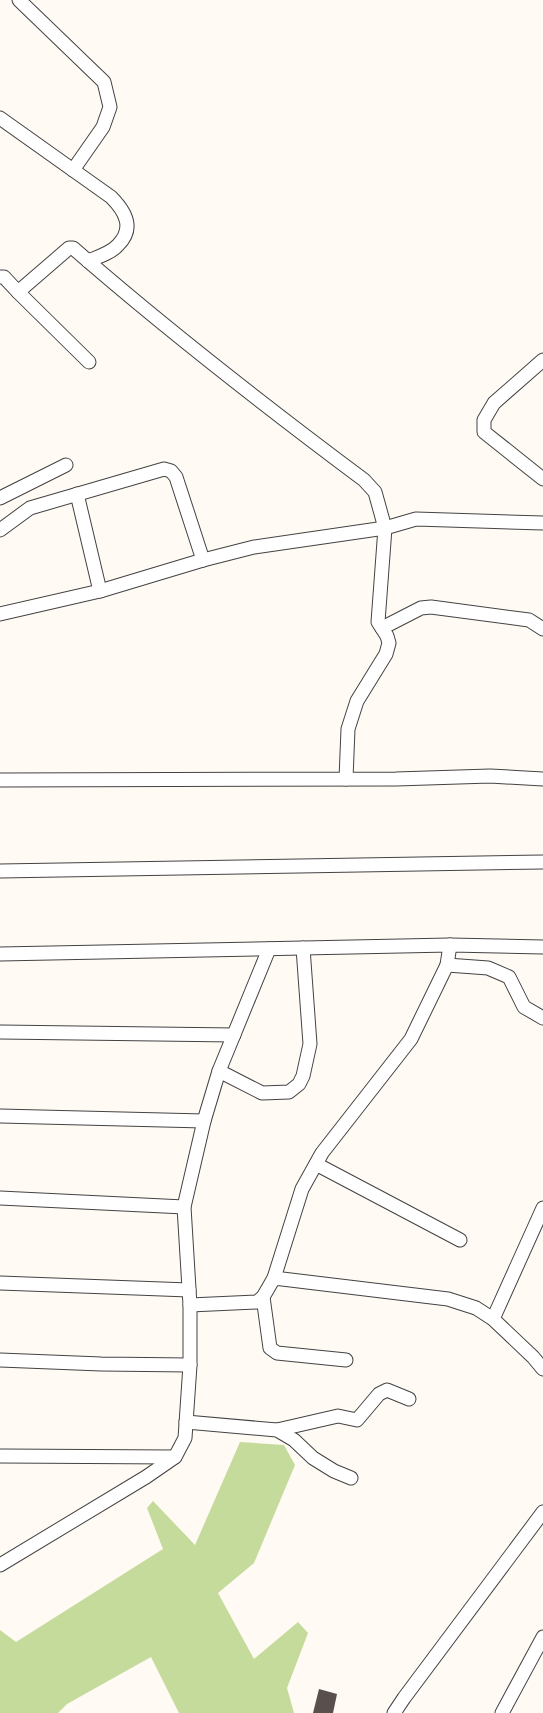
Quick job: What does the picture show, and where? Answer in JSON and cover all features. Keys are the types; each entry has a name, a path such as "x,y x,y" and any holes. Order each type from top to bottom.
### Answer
{"street":[{"path":"19,0 104,82 110,107 103,127 73,170"},
{"path":"0,118 111,197 122,208 127,220 125,235 118,246 105,254 88,261"},
{"path":"18,292 69,248 74,248 127,295 270,409 364,480 375,492 385,528 377,611 378,622 387,636 389,643 386,654 358,700 348,729 346,779"},
{"path":"0,277 4,277 89,362"},
{"path":"543,360 494,403 484,420 484,432 543,479"},
{"path":"0,498 66,464"},
{"path":"0,530 30,508 164,469 171,471 176,477 203,560"},
{"path":"77,494 100,591"},
{"path":"0,614 100,591 203,560 254,547 385,528 416,519 543,523"},
{"path":"382,628 421,608 431,607 529,620 543,629"},
{"path":"0,780 346,779 490,776 543,779"},
{"path":"0,871 543,862"},
{"path":"190,1305 257,1302 263,1297 274,1278 302,1189 322,1153 411,1039 447,965 450,945"},
{"path":"0,954 450,945 543,947"},
{"path":"219,1071 262,1093 289,1092 299,1084 303,1076 310,1044 303,948"},
{"path":"0,1565 101,1506 174,1457 185,1438 190,1365 190,1305 184,1207 204,1121 219,1071 269,949"},
{"path":"447,965 488,968 509,977 524,1007 543,1018"},
{"path":"0,1032 234,1035"},
{"path":"0,1116 204,1121"},
{"path":"316,1164 460,1240"},
{"path":"0,1198 184,1207"},
{"path":"493,1319 543,1208"},
{"path":"274,1278 448,1299 476,1308 493,1319 533,1357 543,1369"},
{"path":"0,1283 189,1290"},
{"path":"263,1297 270,1348 277,1353 346,1360"},
{"path":"0,1360 101,1364 190,1365"},
{"path":"186,1422 277,1430 338,1416 357,1420 380,1394 387,1390 409,1399"},
{"path":"277,1430 294,1440 318,1461 334,1471 351,1478"},
{"path":"0,1456 174,1457"},
{"path":"394,1713 543,1512"},
{"path":"502,1713 543,1637"}],"green space":[{"path":"240,1442 284,1445 295,1465 254,1563 218,1593 254,1659 298,1622 308,1633 287,1688 294,1713 179,1713 151,1657 67,1704 58,1713 0,1713 0,1630 16,1642 163,1549 147,1508 153,1501 195,1545"}],"building":[{"path":"319,1689 337,1694 333,1713 313,1713"}]}
